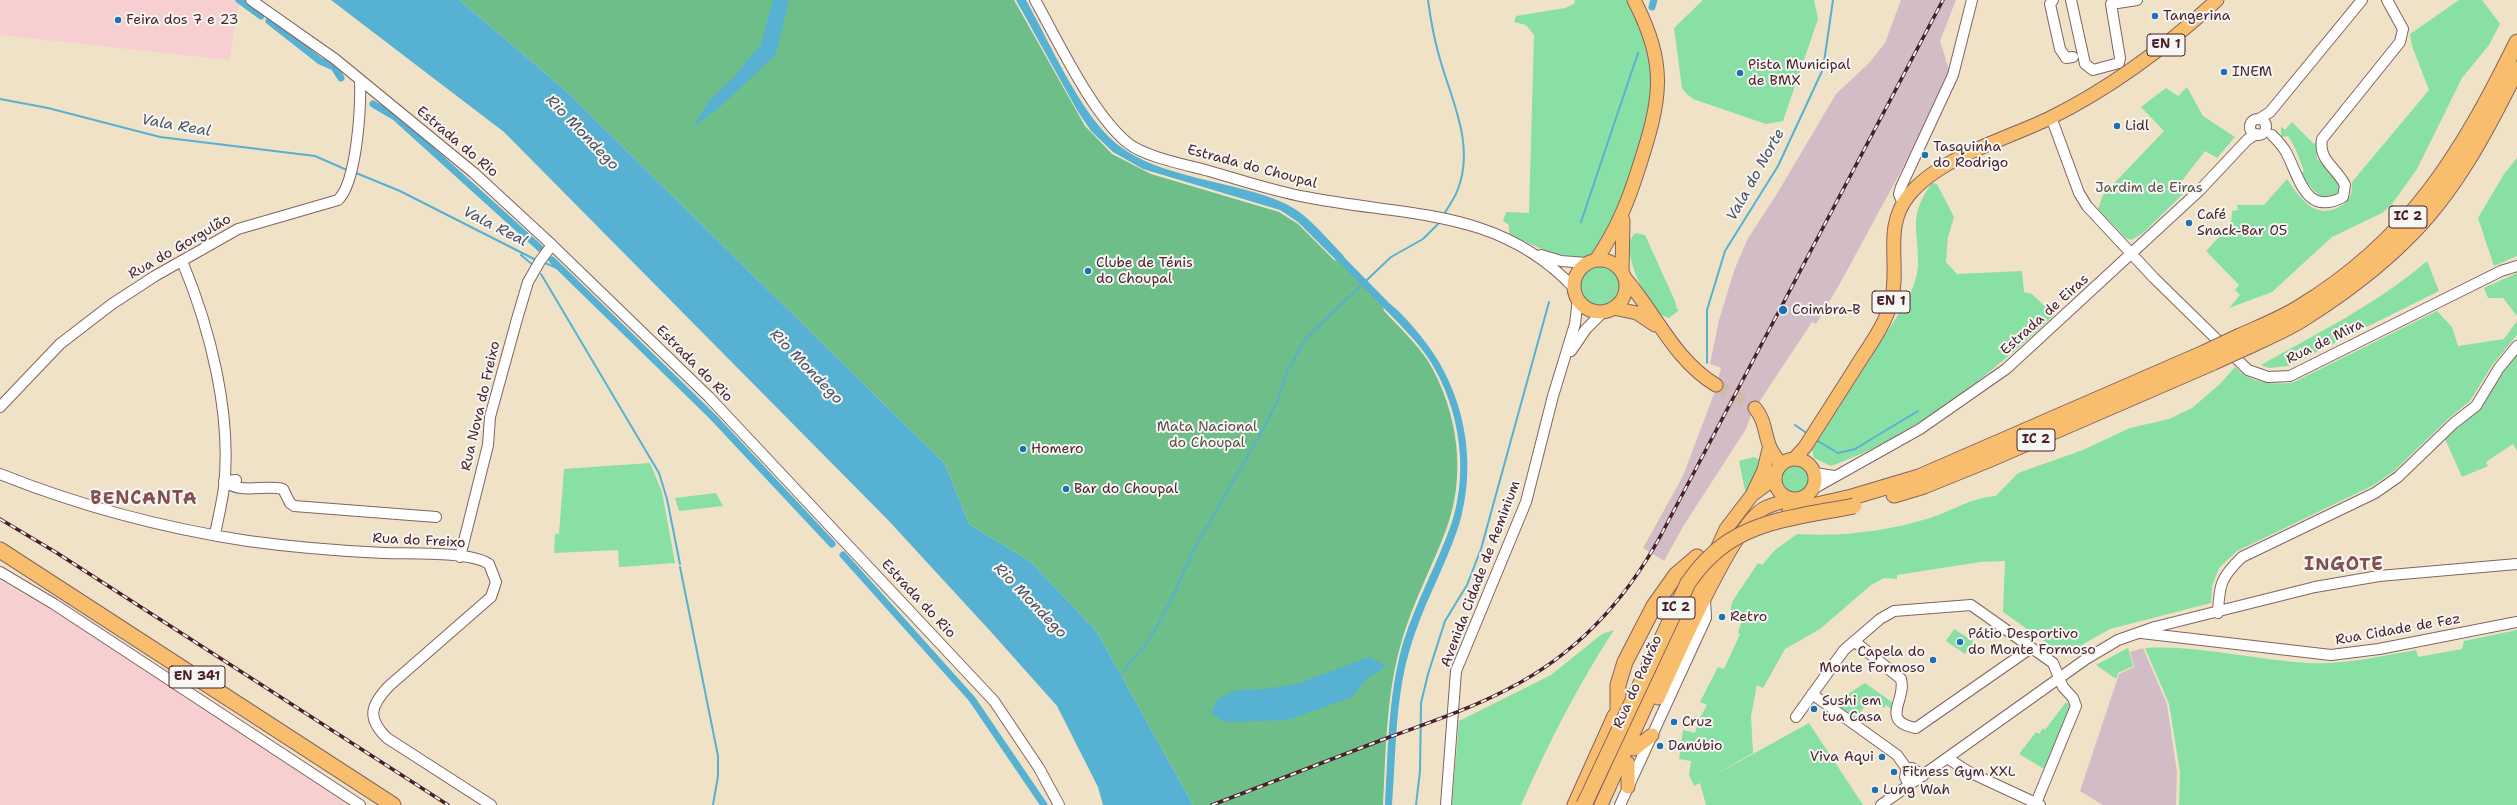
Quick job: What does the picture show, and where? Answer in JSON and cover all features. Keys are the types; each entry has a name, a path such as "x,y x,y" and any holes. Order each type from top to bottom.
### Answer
{"highway":[{"name":"IC 2","path":"2245,341 2299,308 2353,271 2398,229 2437,183 2468,136 2517,42"},
{"name":"IC 2","path":"1584,805 1688,583 1704,563 1732,540 1765,525 1853,502 1924,486 2245,341 2305,318 2362,279 2408,238 2447,190 2480,142 2517,69"},
{"name":"IC 2","path":"1575,805 1680,579 1697,557 1712,541 1745,523 1762,517 1853,502"},
{"name":"EN 341","path":"0,550 393,805"},
{"path":"1620,767 1618,685 1625,662 1654,606 1676,575 1697,557"},
{"name":"EN 341","path":"0,562 25,575 375,805"}],"main road":[{"path":"1634,0 1643,18 1656,54 1659,91 1652,130 1623,215 1591,262 1577,274 1576,294 1592,310 1608,309 1638,313 1662,330"},
{"name":"EN 1","path":"1800,460 1806,445 1886,319 1893,290 1893,228 1903,204 1916,188 1951,163 2051,117 2110,85 2136,67 2217,0"},
{"path":"1608,309 1624,294 1623,215"},
{"path":"1591,262 1613,264 1623,274 1662,330 1695,369 1716,384"},
{"path":"1754,408 1761,417 1768,453 1778,472 1776,484 1782,494 1792,499 1804,497 1813,490 1815,472 1800,460 1778,472"},
{"path":"1752,495 1760,480 1768,453"},
{"name":"Rua do Padrão","path":"1601,805 1620,767 1726,529 1752,495 1778,472"},
{"name":"Rua do Padrão","path":"1611,805 1620,767 1634,749 1705,599 1731,550 1754,516 1763,509 1792,499"},
{"path":"1634,749 1652,735"},
{"path":"1603,758 1620,767 1628,787"}],"street":[{"name":"Estrada do Rio","path":"251,0 335,59 474,173 552,245 708,397 994,701 1039,768 1059,805"},
{"name":"Estrada do Choupal","path":"1035,0 1070,64 1109,126 1130,145 1162,158 1305,197 1453,219 1536,254 1561,261 1591,262"},
{"path":"1903,204 1899,194 1953,75 1972,0"},
{"path":"2053,0 2050,4 2060,49 2066,58 2073,57"},
{"path":"2071,0 2085,64 2093,70 2119,63 2120,58 2111,4 2137,0"},
{"name":"Estrada de Eiras","path":"1813,490 1834,476 1920,429 2006,369 2200,190 2251,134 2252,121 2263,121 2362,0"},
{"path":"2272,135 2287,153 2297,179 2307,195 2320,202 2330,204 2343,197 2346,185 2339,172 2324,159 2320,150 2322,139 2400,42 2403,29 2387,0"},
{"name":"Rua do Gorgulão","path":"0,406 60,344 130,292 238,229 326,205 341,197 352,167 358,129 360,80"},
{"name":"Rua de Mira","path":"2051,117 2079,193 2087,206 2132,254 2248,370 2268,377 2290,376 2501,271 2517,266"},
{"name":"Rua Nova do Freixo","path":"460,557 488,445 490,417 517,319 528,282 540,261 552,245"},
{"name":"Estrada do Choupal","path":"1536,254 1556,270 1576,294"},
{"path":"182,262 199,301 214,364 224,438 224,481 215,534"},
{"name":"Avenida Cidade de Aeminium","path":"1446,805 1456,671 1522,513 1553,396 1567,357 1576,324 1576,294"},
{"name":"Avenida Cidade de Aeminium","path":"1567,357 1586,329 1608,309"},
{"path":"2218,613 2219,587 2226,572 2242,557 2376,493 2398,477 2454,423 2476,406 2499,368 2517,346"},
{"path":"1815,472 1834,476"},
{"name":"Rua do Freixo","path":"0,474 68,500 110,512 249,541 382,553 460,557 482,560 488,564 496,582 494,591 486,603 379,696 373,712 374,722 386,738 491,805"},
{"path":"224,481 236,480"},
{"path":"224,481 236,487 247,489 271,486 284,489 290,503 294,506 436,517"},
{"path":"1881,805 2103,647 2118,640 2155,627 2218,613 2322,585 2378,576 2517,564"},
{"path":"0,572 54,604 360,805"},
{"name":"Rua do Padrão","path":"1620,805 1706,618 1705,599"},
{"path":"1796,717 1844,650 1880,619 1894,611 1971,605 2053,664 2063,687 2073,698 2076,706 2038,804 1969,772 1947,758"},
{"name":"Rua Cidade de Fez","path":"2141,633 2331,655 2379,649 2517,622"},
{"path":"2015,658 2018,638"},
{"path":"1854,641 1901,679 1903,684 1896,714 1899,720 1908,726 1916,728 2031,648"},
{"path":"1812,694 1898,755 1907,769 1905,777 1909,785"},
{"path":"1907,769 1912,768 1923,776"}],"shaded area":[{"name":"Feira dos 7 e 23","path":"0,0 233,0 239,5 229,60 0,35"},
{"path":"1901,0 1956,0 1940,41 1950,73 1900,173 1838,287 1816,324 1812,322 1752,413 1746,429 1684,525 1664,561 1643,548 1683,476 1715,391 1721,368 1710,364 1719,320 1734,271 1747,240 1778,192 1836,94 1870,62 1885,43"},
{"path":"0,581 57,613 348,805 0,805"},
{"path":"2143,648 2167,704 2177,772 2176,805 2103,805 2080,791 2119,674 2134,667 2130,652"}],"green space":[{"name":"Mata Nacional do Choupal","path":"459,0 1014,0 1085,126 1112,154 1151,174 1279,212 1298,224 1334,260 1342,262 1382,303 1384,311 1413,341 1428,361 1438,380 1446,401 1456,444 1456,487 1452,509 1441,544 1406,626 1397,660 1390,701 1383,805 1193,805 1097,632 1031,562 969,524 945,464 565,90"},
{"path":"1575,0 1627,0 1647,44 1654,93 1626,193 1596,251 1583,258 1551,253 1512,236 1509,232 1509,225 1503,221 1506,212 1529,213 1534,35 1526,25 1514,22 1516,16 1565,8 1574,4"},
{"name":"Pista Municipal de BMX","path":"1703,0 1814,0 1818,19 1783,121 1766,124 1693,99 1682,88 1674,28"},
{"path":"2459,0 2482,0 2500,24 2489,45 2462,78 2417,169 2392,204 2382,213 2332,237 2272,292 2229,308 2240,295 2235,290 2239,285 2206,251 2231,224 2232,211 2238,210 2237,205 2264,205 2287,179 2303,200 2316,209 2323,211 2332,210 2344,204 2350,196 2352,182 2429,90 2412,46 2410,34"},
{"name":"Jardim de Eiras","path":"2187,87 2203,116 2235,137 2217,158 2205,151 2178,186 2185,192 2143,233 2131,240 2126,238 2098,209 2103,195 2164,131 2141,107 2166,88 2178,96"},
{"path":"2292,122 2314,144 2316,142 2317,159 2335,175 2341,186 2337,195 2332,199 2327,199 2321,196 2304,179 2301,173 2304,171 2296,150 2288,136 2281,137 2281,126 2285,130"},
{"path":"2517,158 2517,256 2494,266 2478,218 2504,174"},
{"path":"1932,183 1937,184 1954,217 1948,237 1946,262 1957,274 2022,271 2024,292 2032,294 2054,315 2004,360 1950,402 1892,438 1831,466 1814,458 1812,450 1905,304 1916,276 1918,266 1916,223 1919,205"},
{"path":"1636,233 1645,235 1675,301 1677,309 1679,310 1669,318 1653,306 1632,265 1630,251 1631,240"},
{"path":"2427,261 2439,291 2288,366 2269,368 2261,365 2368,304 2408,277"},
{"path":"1597,264 1605,264 1616,270 1622,281 1622,289 1616,300 1605,306 1597,306 1586,300 1580,289 1580,281 1586,270"},
{"path":"2517,273 2517,316 2503,298 2488,298 2484,288"},
{"path":"2437,311 2452,327 2458,346 2504,339 2517,321 2517,335 2493,364 2470,401 2449,418 2393,472 2372,486 2237,551 2219,568 2212,586 2211,603 2110,629 2064,655 2003,612 2005,561 1980,562 1897,575 1897,579 1884,578 1871,585 1820,629 1785,649 1763,688 1757,685 1751,716 1753,753 1706,780 1809,723 1863,805 1706,805 1700,783 1694,786 1689,775 1691,761 1679,759 1683,730 1695,733 1698,721 1707,705 1700,702 1718,667 1724,669 1740,634 1738,633 1742,619 1730,613 1732,602 1758,563 1762,565 1775,550 1797,534 1830,535 1881,530 1914,523 1939,515 1978,499 1996,496 2018,473 2083,450 2130,428 2169,419 2192,408 2220,384 2235,367 2248,377 2262,382 2292,383"},
{"path":"2517,354 2517,451 2513,444 2486,462 2488,466 2462,477 2445,439 2481,408 2504,369"},
{"path":"1754,457 1760,460 1760,464 1746,495 1739,461"},
{"path":"650,463 662,492 675,563 619,567 618,550 554,553 555,534 559,534 564,469"},
{"path":"1796,464 1806,469 1811,479 1806,489 1796,494 1786,489 1781,479 1786,469"},
{"path":"716,493 723,506 679,511 675,498"},
{"name":"Pátio Desportivo do Monte Formoso","path":"1954,629 1974,642 1965,654 1946,641"},
{"path":"1614,630 1564,715 1521,805 1452,805 1459,721 1551,675 1602,634"},
{"path":"2517,630 2517,805 2179,805 2180,772 2169,704 2145,648 2186,649 2308,663 2335,663 2362,660 2416,650 2418,657 2462,649 2464,641"},
{"path":"2128,648 2133,666 2118,673 2116,679 2096,665"},
{"path":"1865,683 1892,702 1891,709 1886,705 1884,708 1871,698 1856,718 1834,703"},
{"path":"2066,702 2072,707 2044,769 2019,754 2036,732 2039,734 2043,728 2045,730"}],"water":[{"name":"Rio Mondego","path":"331,0 459,0 565,90 945,464 969,524 1031,562 1097,632 1193,805 1103,805 1098,787 1057,706 888,520 504,132"},
{"path":"773,0 789,0 776,54 718,109 693,126 710,100 734,77 761,44"},
{"path":"1016,0 1026,0 1079,98 1104,132 1118,145 1135,156 1154,165 1198,178 1244,189 1284,203 1301,213 1323,234 1345,259 1342,262 1337,261 1298,222 1280,210 1143,169 1113,152 1091,131 1077,110"},
{"path":"1385,301 1392,305 1415,329 1430,348 1450,383 1463,422 1467,463 1467,484 1459,525 1420,620 1404,671 1397,728 1392,805 1385,805 1388,744 1394,683 1408,627 1452,522 1460,478 1460,456 1458,434 1453,412 1436,371 1424,352 1383,307 1382,303"},
{"path":"1369,657 1385,665 1380,671 1366,679 1352,697 1288,720 1225,722 1211,713 1219,698 1236,690 1266,689 1297,684"}],"waterway":[{"path":"239,0 261,16"},
{"path":"1428,0 1437,50 1457,111 1463,142 1464,158 1457,192 1443,216"},
{"path":"1652,7 1654,0"},
{"name":"Vala do Norte","path":"1707,363 1707,310 1725,251 1778,166 1823,69 1833,0"},
{"path":"269,21 320,61 334,67 341,78"},
{"path":"1581,222 1638,53"},
{"name":"Vala Real","path":"0,99 48,108 160,137 315,156 347,170"},
{"path":"373,104 395,117 542,250"},
{"name":"Vala Real","path":"356,173 400,191 536,260"},
{"path":"1119,677 1151,637 1170,602 1196,545 1259,437 1276,404 1288,370 1306,338 1391,257 1423,239 1440,222"},
{"path":"521,255 533,265"},
{"path":"1337,255 1390,309"},
{"path":"552,260 713,417 832,544"},
{"name":"Vala Real","path":"545,263 564,271"},
{"path":"541,274 659,473 667,499 680,564"},
{"path":"1416,805 1420,771 1421,703 1428,674 1445,621 1467,585 1481,549 1549,302"},
{"path":"1816,440 1838,453 1855,449 1918,411"},
{"path":"1795,425 1808,434"},
{"path":"843,555 972,699 1044,805"},
{"path":"680,567 718,756 718,776 713,805"}],"tunnel":[{"path":"1716,385 1755,408"}],"railway":[{"path":"1212,805 1449,715 1494,696 1532,675 1555,660 1596,624 1632,582 1661,535 1943,0"},
{"path":"0,519 57,553 448,805"}],"place":[{"name":"Tangerina","path":"2155,16"},
{"name":"Feira dos 7 e 23","path":"118,20"},
{"name":"INEM","path":"2224,72"},
{"name":"Pista Municipal de BMX","path":"1740,73"},
{"name":"Lidl","path":"2117,126"},
{"name":"Tasquinha do Rodrigo","path":"1925,155"},
{"name":"Café Snack-Bar 05","path":"2189,223"},
{"name":"Clube de Ténis do Choupal","path":"1088,271"},
{"name":"Coimbra-B","path":"1783,310"},
{"name":"Homero","path":"1023,449"},
{"name":"Bar do Choupal","path":"1066,489"},
{"name":"Retro","path":"1722,617"},
{"name":"Pátio Desportivo do Monte Formoso","path":"1960,642"},
{"name":"Capela do Monte Formoso","path":"1933,660"},
{"name":"Sushi em tua Casa","path":"1814,709"},
{"name":"Cruz","path":"1674,722"},
{"name":"Danúbio","path":"1660,746"},
{"name":"Viva Aqui","path":"1882,757"},
{"name":"Fitness Gym XXL","path":"1894,772"},
{"name":"Lung Wah","path":"1875,790"}],"district":[{"name":"BENCANTA","path":"144,499"},
{"name":"INGOTE","path":"2344,565"}]}
